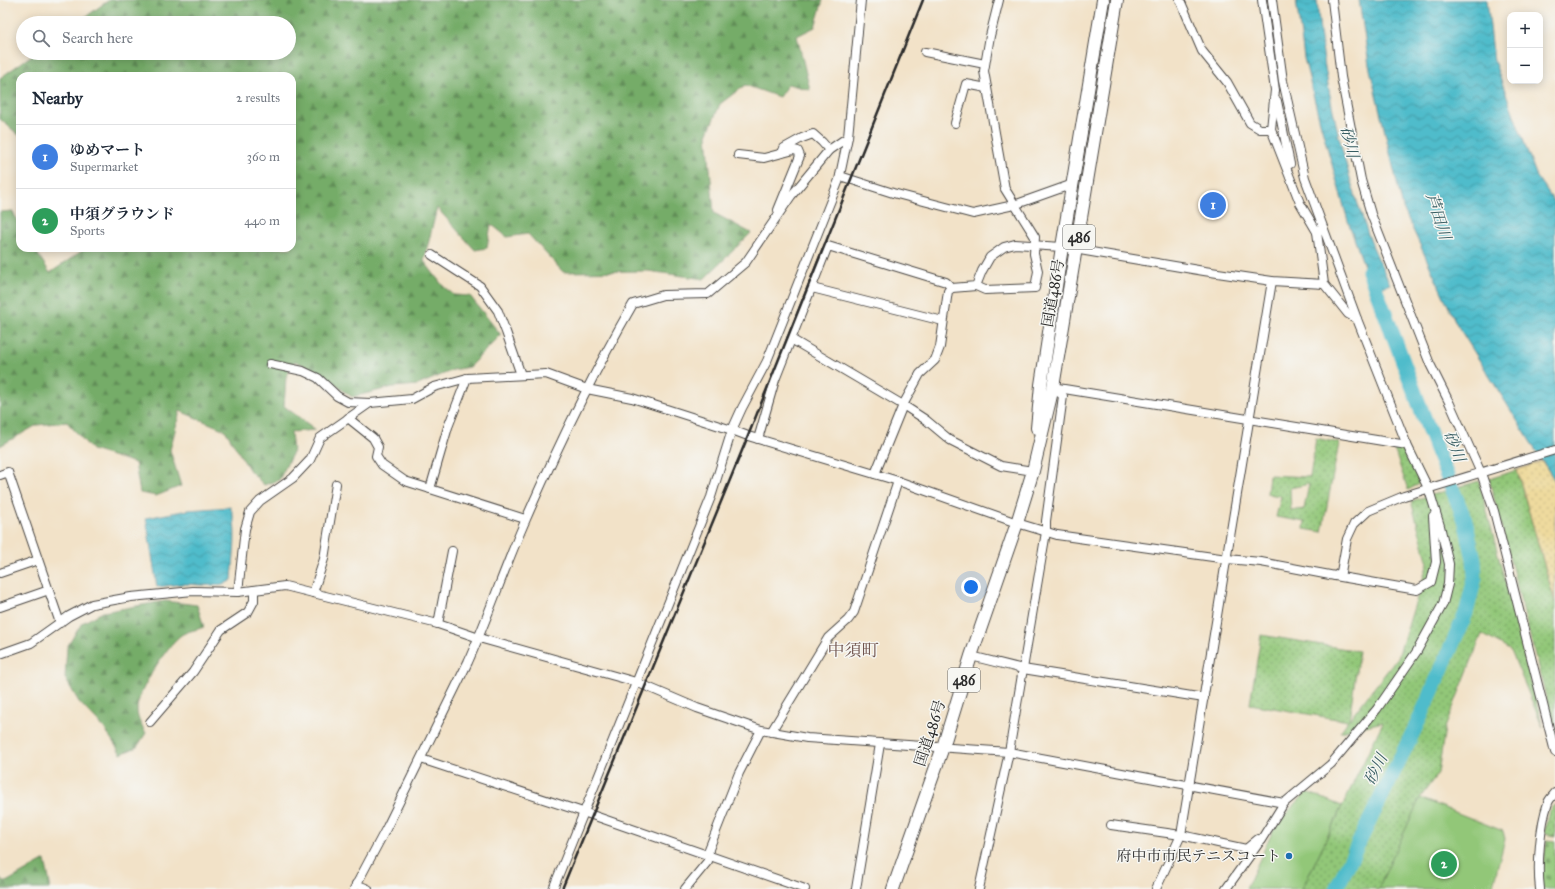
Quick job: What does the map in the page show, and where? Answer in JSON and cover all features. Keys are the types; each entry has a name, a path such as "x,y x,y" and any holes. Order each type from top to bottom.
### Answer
{"highway":[{"name":"国道486号","path":"1033,471 1041,385 1062,247 1103,0"},
{"name":"国道486号","path":"893,889 943,747 971,656 1017,523 1033,471 1053,387 1117,0"}],"street":[{"path":"553,889 711,497 732,430 767,361 840,176 848,137 861,0"},
{"path":"875,474 903,405 920,374 935,360 940,347 948,291 952,288 976,286 985,290 1035,288 1038,271 1034,254 1035,237 1005,189 984,71 990,36 999,0"},
{"path":"1180,0 1202,51 1227,82 1250,123 1260,130 1271,129"},
{"path":"1262,0 1285,146 1300,203"},
{"path":"1226,889 1261,840 1284,803 1331,764 1376,709 1417,651 1443,604 1448,584 1448,564 1433,488 1407,445 1320,230 1305,178 1283,81 1272,0"},
{"path":"1332,0 1341,77 1360,180 1371,214 1430,364 1481,473 1494,511 1555,752"},
{"path":"925,52 985,64"},
{"path":"955,123 966,84 987,88"},
{"path":"1275,90 1271,129 1300,203 1320,230 1324,284 1348,314 1357,320"},
{"path":"782,153 784,148 812,134 829,150"},
{"path":"368,889 355,887 421,759 479,638 525,519 604,354 633,304 663,295 708,294 746,262 777,216 829,150 848,137"},
{"path":"738,155 764,158 794,150 798,151 800,156 777,211 777,216"},
{"path":"840,176 893,193 973,214 1014,205 1073,184"},
{"path":"976,286 990,257 1004,247 1015,244 1062,247 1272,281 1324,284"},
{"path":"758,439 775,380 828,246 946,282 952,288"},
{"path":"432,255 480,286 498,311 521,375"},
{"path":"1156,889 1181,835 1272,281"},
{"path":"812,288 943,321"},
{"path":"791,339 903,405 926,420 950,440 1001,466 1033,471"},
{"path":"270,364 303,371 318,378 337,396 348,402 370,403 412,399 434,387 467,378 546,374 587,389 632,398 758,439 898,481 1017,523 1057,535 1227,560 1261,562 1417,590 1431,582 1436,562 1433,488"},
{"path":"430,489 448,427 467,378"},
{"path":"1041,385 1407,445"},
{"path":"979,889 1009,752 1046,532 1046,521 1063,396 1053,387"},
{"path":"238,592 245,529 250,512 260,501 293,478 310,460 320,438 370,403"},
{"path":"348,418 373,438 378,447 376,456 382,465 405,481 525,519"},
{"path":"1335,576 1341,572 1347,539 1354,524 1368,511 1404,496 1555,450"},
{"path":"0,475 8,472 60,623"},
{"path":"770,732 828,638 848,620 854,612 898,481"},
{"path":"313,593 324,560 336,484"},
{"path":"438,624 452,551"},
{"path":"0,573 38,560"},
{"path":"0,654 31,644 69,616 92,604 131,597 193,591 238,592 285,586 438,624 479,638 636,682 697,708 770,732 807,738 1009,752 1284,803"},
{"path":"0,607 49,590"},
{"path":"150,722 193,672 221,630 248,612 254,601 254,590"},
{"path":"971,656 1023,668 1204,698"},
{"path":"685,889 708,862 709,849 739,773 761,730"},
{"path":"856,889 880,744"},
{"path":"421,759 805,889"},
{"path":"1540,889 1539,877 1543,824 1548,802 1555,793"},
{"path":"1111,825 1181,835 1246,849 1258,839 1261,840"}],"green space":[{"path":"109,0 823,0 815,27 797,36 810,90 788,84 779,97 745,85 720,104 707,135 714,213 751,233 704,279 648,271 563,272 528,234 507,237 491,224 487,248 475,250 437,208 424,261 443,286 454,295 470,296 501,335 469,367 453,370 418,385 393,387 352,397 320,373 295,361 286,377 284,406 316,430 291,432 293,452 279,480 264,485 250,471 225,430 180,411 170,450 181,486 156,496 140,493 135,463 92,450 67,422 37,425 0,446 0,212 12,211 16,218 16,252 37,252 50,273 80,252 296,252 296,72 16,72 16,133 0,119 0,78 25,60 296,60 296,16 87,16"},
{"path":"1316,438 1339,443 1322,532 1304,529 1305,522 1276,517 1281,496 1267,494 1269,475 1310,477","holes":["1309,484 1304,509 1291,511 1290,488"]},
{"path":"1393,446 1403,451 1415,467 1419,484 1408,490"},
{"path":"1517,470 1555,602 1555,732 1489,479"},
{"path":"1479,481 1543,728 1511,651 1482,634 1445,728 1438,773 1420,798 1378,889 1302,889 1383,722 1340,732 1348,721 1250,704 1261,635 1359,651 1349,720 1398,657 1428,563 1411,501"},
{"path":"165,601 197,605 204,627 182,634 174,641 160,659 141,693 138,702 138,716 146,733 137,747 121,754 104,728 79,702 65,678 67,647 82,623 103,612"},
{"name":"府中市市民テニスコート","path":"1307,792 1342,806 1302,889 1246,889 1276,824"},
{"path":"1420,798 1503,831 1505,839 1492,889 1378,889"},
{"path":"1555,804 1555,836 1544,834 1549,810"},
{"path":"1547,840 1555,841 1555,889 1542,889 1541,875"},
{"path":"45,860 50,884 49,889 0,889 0,879 6,882"}],"sand":[{"path":"1542,461 1555,481 1555,602 1517,470"}],"water":[{"path":"1296,0 1317,0 1324,59 1334,117 1341,146 1367,231 1390,284 1373,291 1348,221 1320,122 1304,58"},
{"name":"芦田川","path":"1359,0 1487,0 1494,61 1537,177 1555,203 1555,481 1456,323 1403,208 1369,65"},
{"path":"230,507 233,514 235,532 232,580 227,583 215,585 182,584 157,587 146,518 188,510"}],"waterway":[{"name":"砂川","path":"1336,889 1421,716 1466,613 1475,578 1474,559 1465,520 1436,449 1369,271"}],"railway":[{"path":"562,889 748,436 923,0"}],"place":[{"name":"ゆめマート","path":"1213,205"},
{"name":"府中市市民テニスコート","path":"1289,856"},
{"name":"中須グラウンド","path":"1444,864"}],"district":[{"name":"中須町","path":"853,650"}]}
